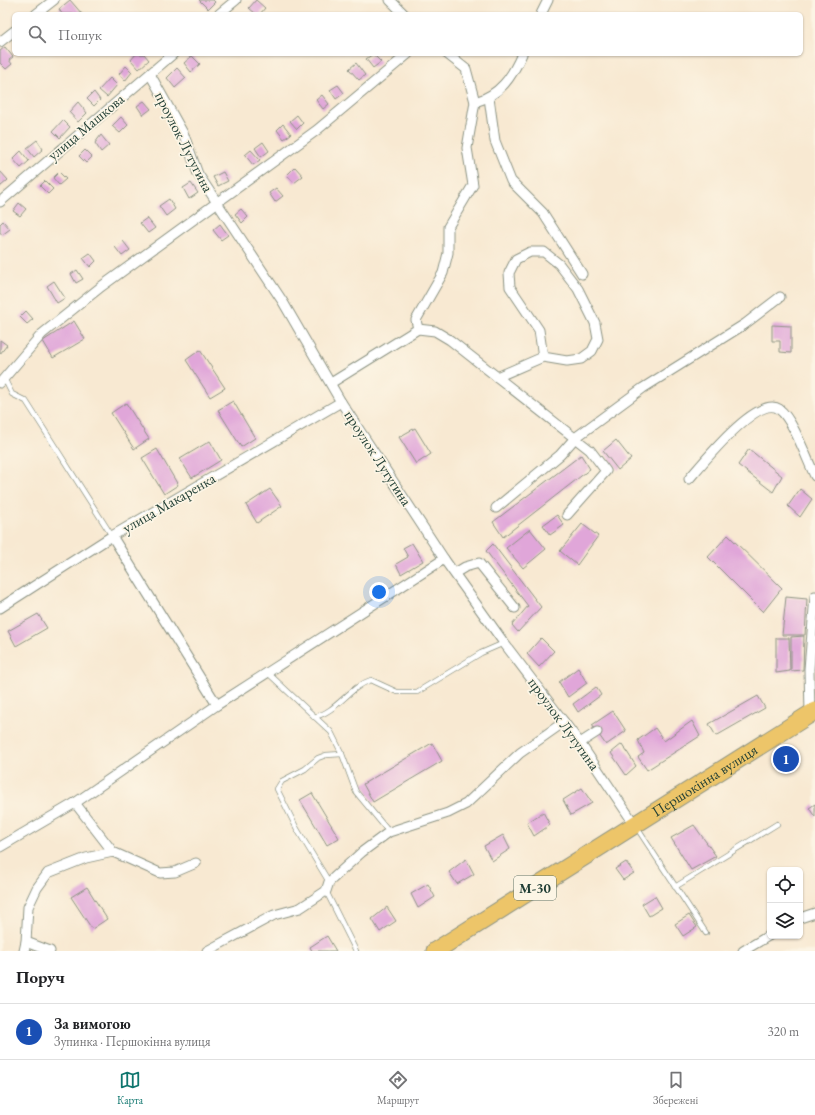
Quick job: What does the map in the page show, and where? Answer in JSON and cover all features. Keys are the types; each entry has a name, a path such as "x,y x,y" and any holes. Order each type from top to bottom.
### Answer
{"highway":[{"name":"Першокінна вулиця","path":"636,825 813,710"},
{"name":"М-30","path":"435,951 636,825"}],"street":[{"path":"39,12 54,0"},
{"path":"222,12 236,0"},
{"path":"390,0 402,12"},
{"path":"542,12 548,0"},
{"path":"0,42 12,33"},
{"name":"улица Машкова","path":"0,202 171,56"},
{"path":"1,379 42,334 102,286 317,130 406,56"},
{"path":"418,329 416,320 443,272 448,253 448,227 473,185 467,148 475,102 466,69 450,56"},
{"path":"475,102 490,98 513,73 521,56"},
{"name":"проулок Лутугина","path":"150,74 184,135 198,174 216,204 282,302 341,402 444,559 504,643 580,743 636,825"},
{"path":"490,98 495,140 511,180 543,213 582,274"},
{"path":"497,377 544,357 567,361 582,359 592,351 598,339 595,323 578,289 559,264 544,252 530,252 516,259 509,273 510,287 539,330 544,357"},
{"path":"496,508 560,455 575,438 643,388 745,324 780,297"},
{"path":"331,383 418,329 435,331 450,340 590,450 606,471 567,515"},
{"name":"улица Макаренка","path":"0,608 112,536 341,402"},
{"path":"689,479 724,438 753,414 769,406 778,408 788,418 815,476"},
{"path":"112,536 217,705"},
{"path":"0,847 75,803 217,705 444,559"},
{"path":"455,573 465,567 479,563 515,608"},
{"path":"813,710 809,669 815,596"},
{"path":"208,951 274,915 300,908 328,886 362,852 389,832 448,813 466,804 520,753 564,722"},
{"path":"580,743 597,732"},
{"path":"75,803 113,852 160,873 175,872 196,863"},
{"path":"24,951 28,907 36,888 48,873 86,858 113,852"},
{"path":"803,917 815,913"},
{"path":"743,951 767,937"},
{"path":"26,942 50,951"}],"lane":[{"path":"1,379 12,394 26,401 112,536"},
{"path":"314,717 324,715 362,683 371,680 385,688 397,692 417,692 481,653 504,643"},
{"path":"268,673 292,693 305,709 330,732 342,754 356,792 389,832"},
{"path":"342,754 326,755 318,758 305,769 282,782 277,789 277,792 328,886 356,951"},
{"path":"675,887 777,824"},
{"path":"636,825 706,933"}],"building":[{"path":"70,0 80,12 61,12 59,9"},
{"path":"199,0 213,0 215,2 208,9"},
{"path":"256,0 265,8 262,12 254,12 249,8"},
{"path":"5,47 13,57 9,60 12,64 6,69 0,63 0,51"},
{"path":"134,56 146,56 149,60 139,69 131,60"},
{"path":"192,56 200,64 191,72 184,63"},
{"path":"370,56 375,56 381,62 373,68 366,59"},
{"path":"356,63 365,75 359,80 349,69"},
{"path":"126,66 132,72 125,81 119,74"},
{"path":"177,68 186,78 175,88 167,78"},
{"path":"110,78 117,85 107,97 99,90"},
{"path":"338,85 344,93 336,99 330,90"},
{"path":"94,92 100,100 94,106 87,99"},
{"path":"322,95 329,104 323,109 316,100"},
{"path":"144,101 151,109 143,115 137,106"},
{"path":"78,102 87,113 78,122 69,112"},
{"path":"297,115 303,123 297,129 290,121"},
{"path":"121,117 128,125 120,133 112,126"},
{"path":"63,120 70,127 60,138 53,131"},
{"path":"283,124 291,134 284,139 277,130"},
{"path":"101,135 109,145 101,152 95,143"},
{"path":"37,140 43,149 34,157 27,148"},
{"path":"263,142 269,151 261,157 255,148"},
{"path":"85,150 92,157 86,163 79,156"},
{"path":"251,150 260,160 253,165 245,155"},
{"path":"21,151 29,161 21,168 13,159"},
{"path":"295,167 303,176 294,183 287,175"},
{"path":"0,171 8,180 0,187"},
{"path":"59,172 66,179 59,185 53,178"},
{"path":"223,172 228,181 218,186 213,177"},
{"path":"45,181 53,189 48,194 40,186"},
{"path":"191,183 198,193 189,199 183,188"},
{"path":"276,188 283,196 275,202 269,193"},
{"path":"169,199 175,209 166,216 159,206"},
{"path":"19,203 26,209 20,216 13,211"},
{"path":"241,209 248,217 242,223 235,214"},
{"path":"147,218 155,228 148,233 140,223"},
{"path":"3,221 10,229 2,235 0,232 0,224"},
{"path":"220,224 228,235 221,240 213,230"},
{"path":"123,241 130,250 122,256 115,247"},
{"path":"90,253 96,261 90,267 83,258"},
{"path":"77,270 83,279 76,283 71,274"},
{"path":"54,281 65,298 57,303 47,286"},
{"path":"26,311 33,319 27,324 20,317"},
{"path":"74,321 85,339 53,358 43,341"},
{"path":"772,325 791,326 791,353 780,352 780,341 772,341"},
{"path":"0,340 7,345 0,354"},
{"path":"200,350 225,388 210,397 186,360"},
{"path":"233,401 255,438 241,447 218,410"},
{"path":"126,403 149,439 134,449 111,413"},
{"path":"415,428 431,454 416,464 399,437"},
{"path":"616,440 631,459 618,470 603,451"},
{"path":"210,441 221,460 192,478 180,459"},
{"path":"157,449 178,485 164,494 142,458"},
{"path":"749,449 782,476 773,492 738,465"},
{"path":"581,455 590,469 503,537 493,522"},
{"path":"270,489 282,506 257,523 246,505"},
{"path":"800,489 812,499 800,517 788,506"},
{"path":"557,515 564,525 550,535 543,525"},
{"path":"582,524 598,536 577,565 560,551"},
{"path":"530,529 546,549 523,568 506,548"},
{"path":"728,535 782,588 763,612 708,557"},
{"path":"412,543 423,561 401,574 396,564 408,557 403,548"},
{"path":"493,544 541,607 518,632 512,625 528,606 486,551"},
{"path":"786,597 807,599 805,635 782,635"},
{"path":"38,614 47,628 16,646 8,631"},
{"path":"804,636 803,670 791,671 791,637"},
{"path":"541,638 554,651 539,667 527,654"},
{"path":"776,638 789,638 790,671 776,673"},
{"path":"578,668 587,683 568,697 559,682"},
{"path":"596,687 601,695 578,712 573,704"},
{"path":"758,696 765,708 716,736 709,724"},
{"path":"613,711 626,731 606,745 592,725"},
{"path":"692,721 700,736 647,770 638,757 644,753 638,740 655,728 664,741"},
{"path":"432,743 442,761 373,802 363,784"},
{"path":"622,744 636,766 626,775 611,753"},
{"path":"582,788 592,803 571,815 563,800"},
{"path":"312,793 339,838 327,845 300,800"},
{"path":"815,804 815,817 809,808"},
{"path":"543,812 550,825 534,836 527,823"},
{"path":"694,825 716,856 691,870 671,838"},
{"path":"503,835 510,849 492,861 484,846"},
{"path":"466,859 474,874 457,884 449,872"},
{"path":"626,862 634,873 623,880 615,869"},
{"path":"428,884 435,897 418,908 411,894"},
{"path":"87,887 107,919 92,929 71,897"},
{"path":"655,896 662,908 649,916 642,904"},
{"path":"387,907 396,921 380,932 372,919"},
{"path":"689,915 697,927 683,936 675,924"},
{"path":"327,936 336,951 312,951 310,947"}],"place":[{"name":"За вимогою","path":"786,759"}]}
